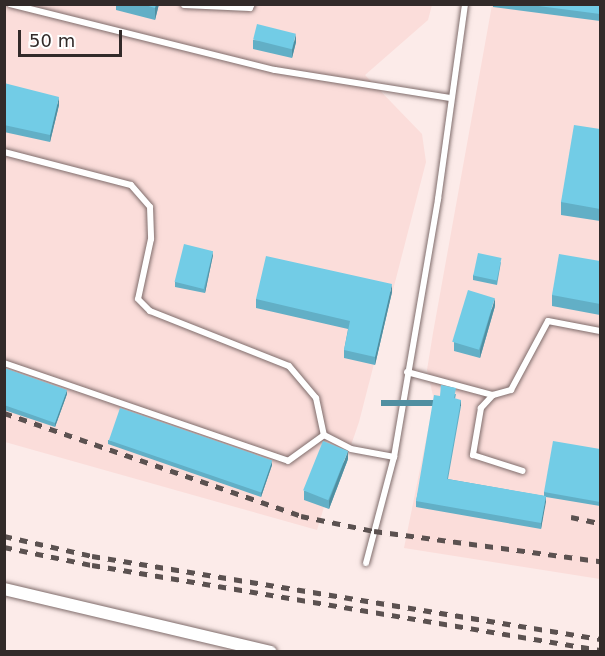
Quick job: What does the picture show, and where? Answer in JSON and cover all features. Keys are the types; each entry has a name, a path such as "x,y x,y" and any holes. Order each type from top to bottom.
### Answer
{"street":[{"path":"4,589 271,651"}],"lane":[{"path":"10,4 275,70 449,98"},
{"path":"184,4 250,8 252,4"},
{"path":"366,563 394,457 438,199 449,98 465,4"},
{"path":"4,152 131,185 150,207 151,239 138,299 150,311 289,366 316,398 324,435"},
{"path":"407,372 493,394 511,390 548,321 600,331"},
{"path":"4,363 288,461 324,435"},
{"path":"493,394 481,408 473,455 523,471"},
{"path":"324,435 351,449 394,457"}],"shaded area":[{"path":"4,5 432,5 428,20 365,75 422,134 426,162 359,422 329,509 324,507 317,530 5,442"},
{"path":"492,5 600,5 600,579 404,548 434,400 427,370"}],"building":[{"path":"142,4 156,4 155,8"},
{"path":"523,4 600,4 600,14"},
{"path":"257,24 296,34 292,49 253,40"},
{"path":"4,83 59,97 50,135 4,125"},
{"path":"574,125 600,129 600,209 561,202"},
{"path":"184,244 213,251 204,289 175,282"},
{"path":"478,253 501,258 497,280 473,275"},
{"path":"559,254 600,261 600,304 552,295"},
{"path":"266,256 392,284 375,357 344,350 350,321 256,299"},
{"path":"468,290 495,298 479,350 452,342"},
{"path":"4,368 67,390 55,423 4,405"},
{"path":"441,385 456,388 454,398 461,400 447,479 546,496 541,523 416,501 434,395 440,396"},
{"path":"120,408 272,460 261,493 109,440"},
{"path":"323,441 348,451 328,500 303,490"},
{"path":"553,441 600,449 600,502 544,492"}],"railway":[{"path":"4,413 301,516 374,531 600,561"},
{"path":"571,517 600,523"},
{"path":"4,536 92,556 600,639"},
{"path":"4,547 92,565 600,650"}]}
